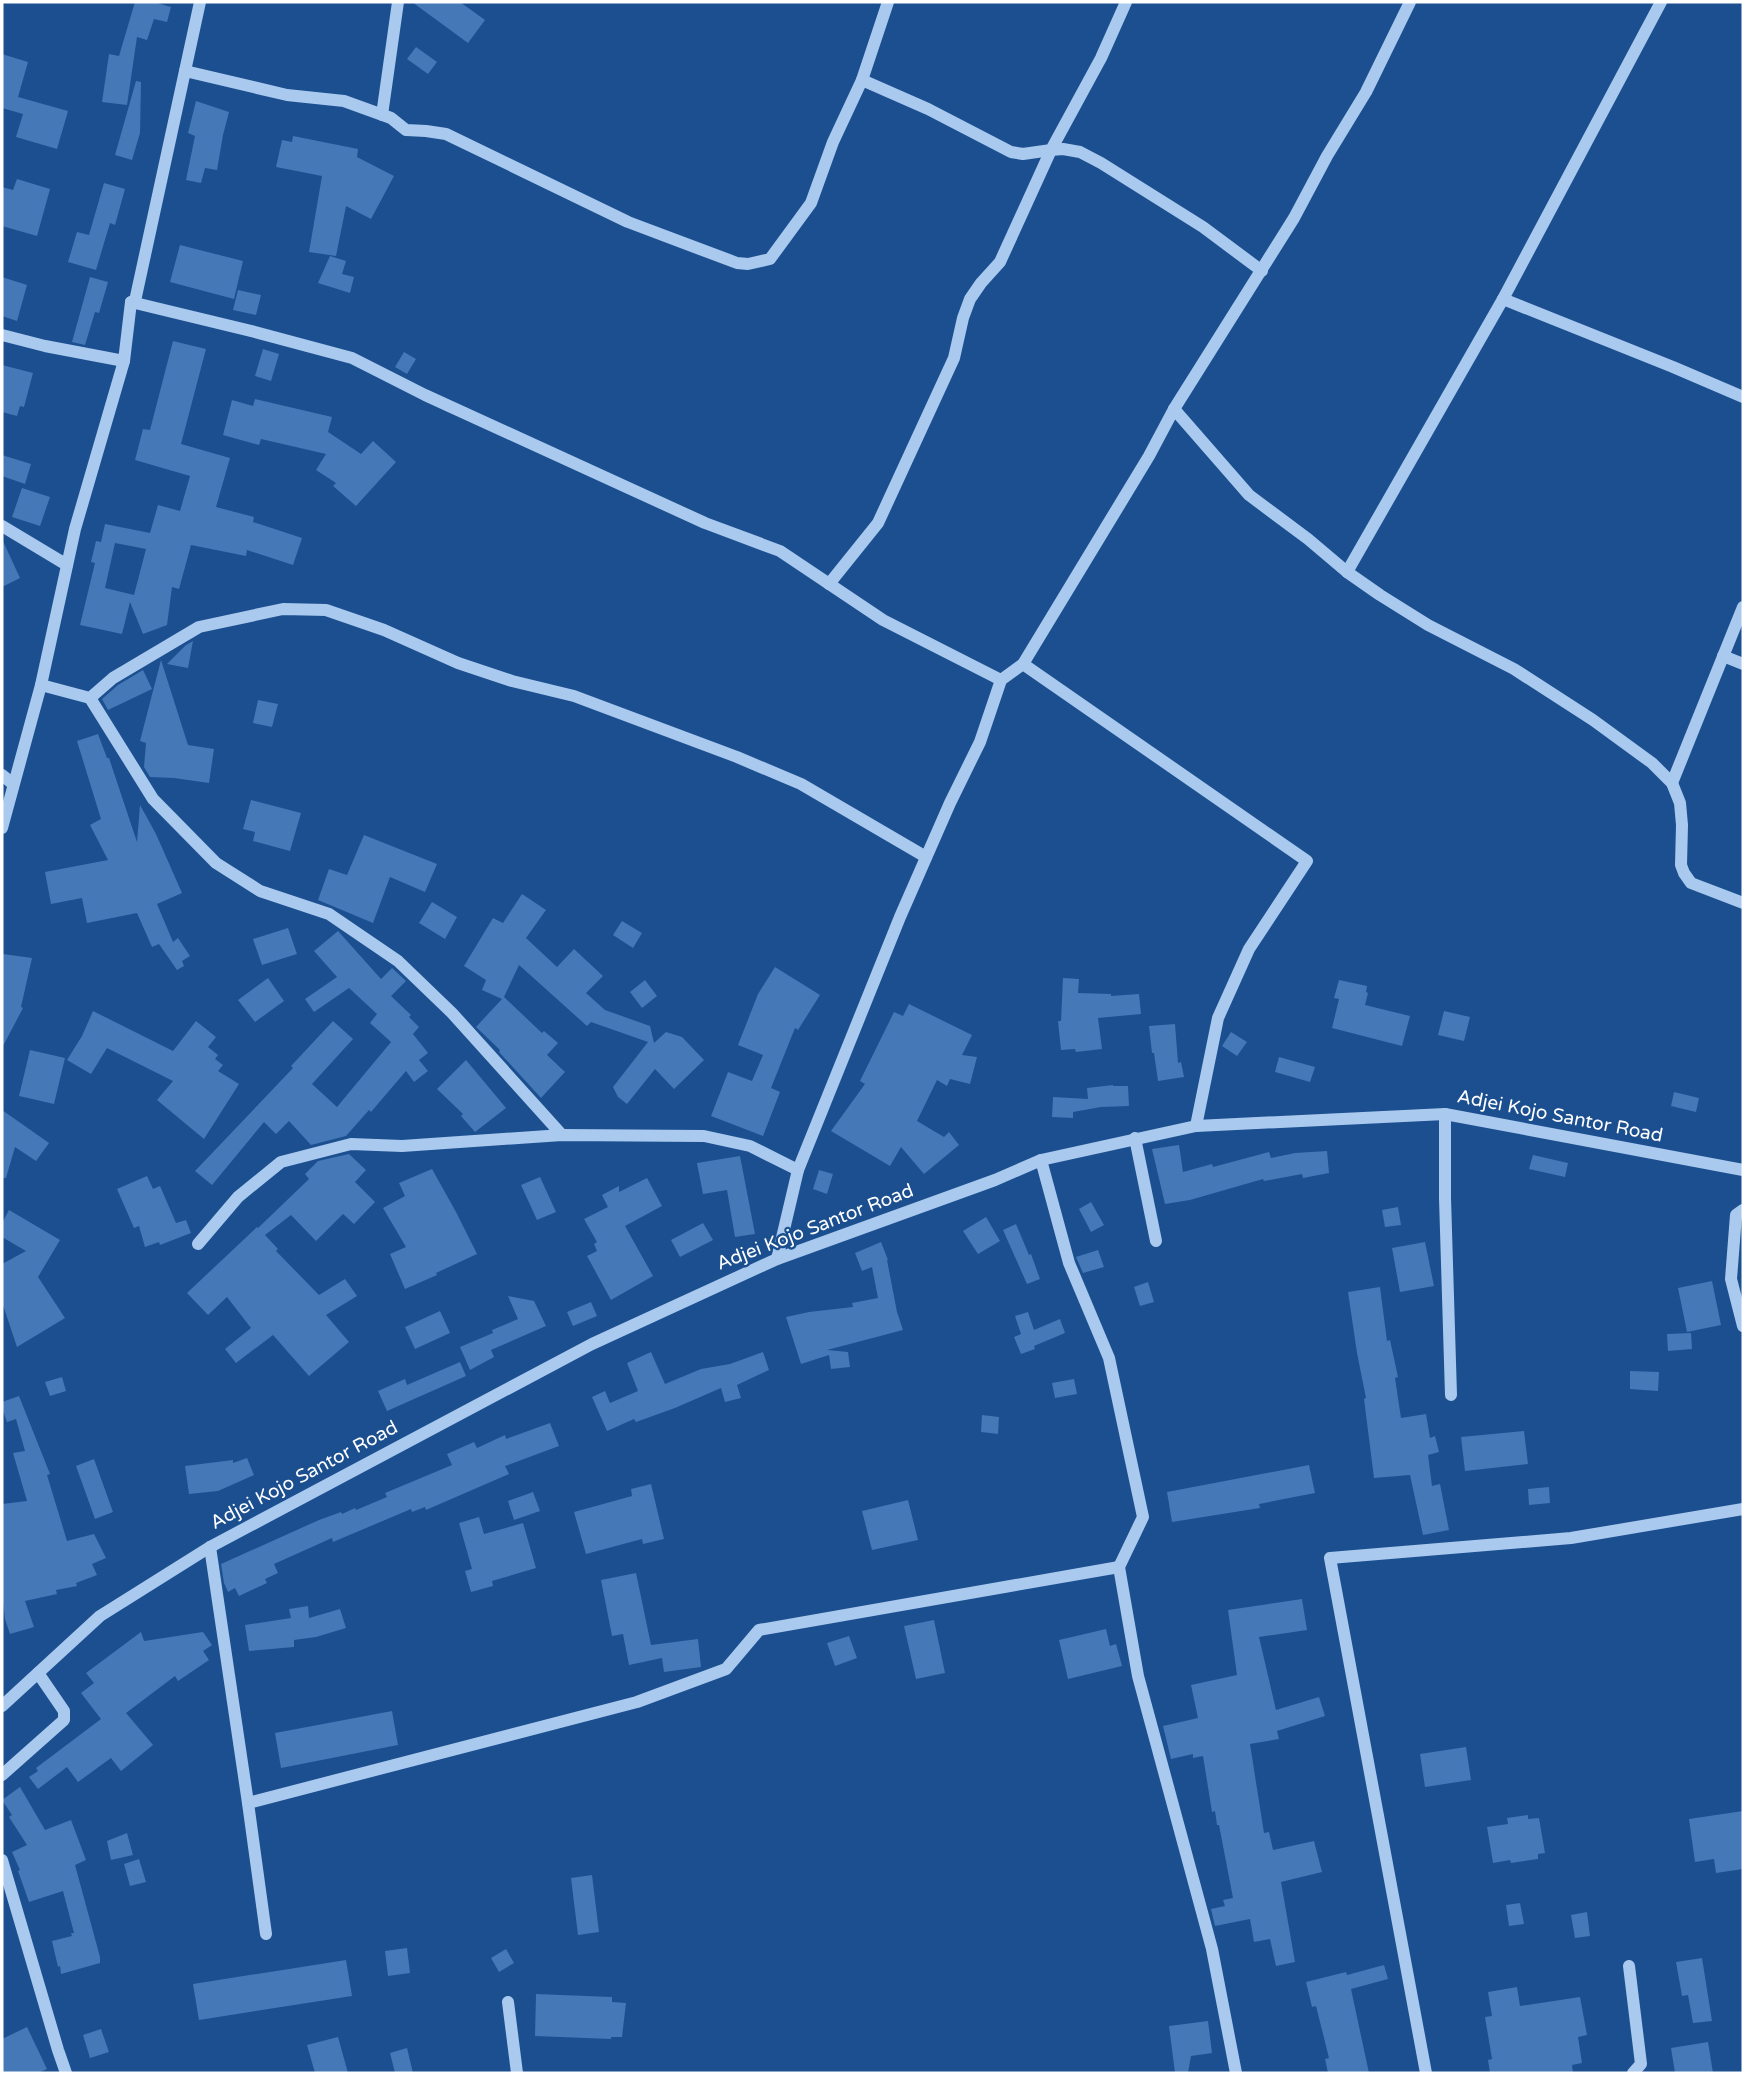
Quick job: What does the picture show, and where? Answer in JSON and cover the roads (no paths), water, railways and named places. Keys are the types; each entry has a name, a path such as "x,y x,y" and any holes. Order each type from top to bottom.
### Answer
{"street":[{"path":"131,302 135,301 200,2"},
{"path":"382,115 398,2"},
{"path":"185,71 287,95 345,101 391,118 406,130 446,134 628,222 737,263 748,264 770,259 811,203 833,142 862,80 888,2"},
{"path":"829,584 878,523 954,358 970,299 1000,262 1051,150 1101,58 1126,2"},
{"path":"777,1259 798,1170 926,857 980,742 1001,680 1023,664 1149,456 1174,409 1294,218 1327,156 1366,92 1410,2"},
{"path":"1347,572 1503,299 1661,2"},
{"path":"862,80 928,109 1011,152 1023,154 1063,149 1080,152 1203,226 1262,271"},
{"path":"1503,299 1743,397"},
{"path":"2,828 41,685 75,529 124,361 131,302"},
{"path":"131,302 352,358 462,412 693,518 780,551 883,620 1001,680"},
{"path":"2,335 124,361"},
{"path":"1174,409 1249,495 1347,572 1428,625 1514,669 1653,763 1672,783 1680,803 1681,865 1684,873 1692,883 1743,903"},
{"path":"2,526 67,565"},
{"path":"1672,783 1743,607"},
{"path":"90,698 113,678 199,627 283,609 326,611 384,630 458,663 512,681 574,696 737,757 801,784 926,857"},
{"path":"1723,656 1743,664"},
{"path":"1023,664 1307,861 1249,949 1218,1017 1196,1126"},
{"path":"41,685 90,698 153,799 216,863 260,891 329,914 398,961 452,1013 562,1135"},
{"path":"2,775 13,784"},
{"path":"1445,1114 1451,1395"},
{"name":"Adjei Kojo Santor Road","path":"2,1706 100,1616 210,1547 592,1343 777,1259 995,1180 1041,1160 1196,1126 1445,1114 1743,1170"},
{"path":"198,1244 238,1197 281,1162 351,1144 402,1146 562,1135 704,1136 750,1146 798,1170"},
{"path":"1135,1138 1156,1241"},
{"path":"1041,1160 1069,1263 1109,1358 1143,1517 1118,1567 1138,1676 1212,1949 1236,2073"},
{"path":"1743,1210 1736,1215 1731,1279 1743,1326"},
{"path":"1426,2073 1330,1558 1571,1538 1743,1508"},
{"path":"210,1547 266,1934"},
{"path":"248,1803 637,1702 726,1669 759,1630 1118,1567"},
{"path":"2,1775 64,1720 64,1711 38,1673"},
{"path":"2,1860 4,1882 66,2073"},
{"path":"1629,1966 1641,2064 1633,2073"},
{"path":"508,2001 517,2073"}]}
